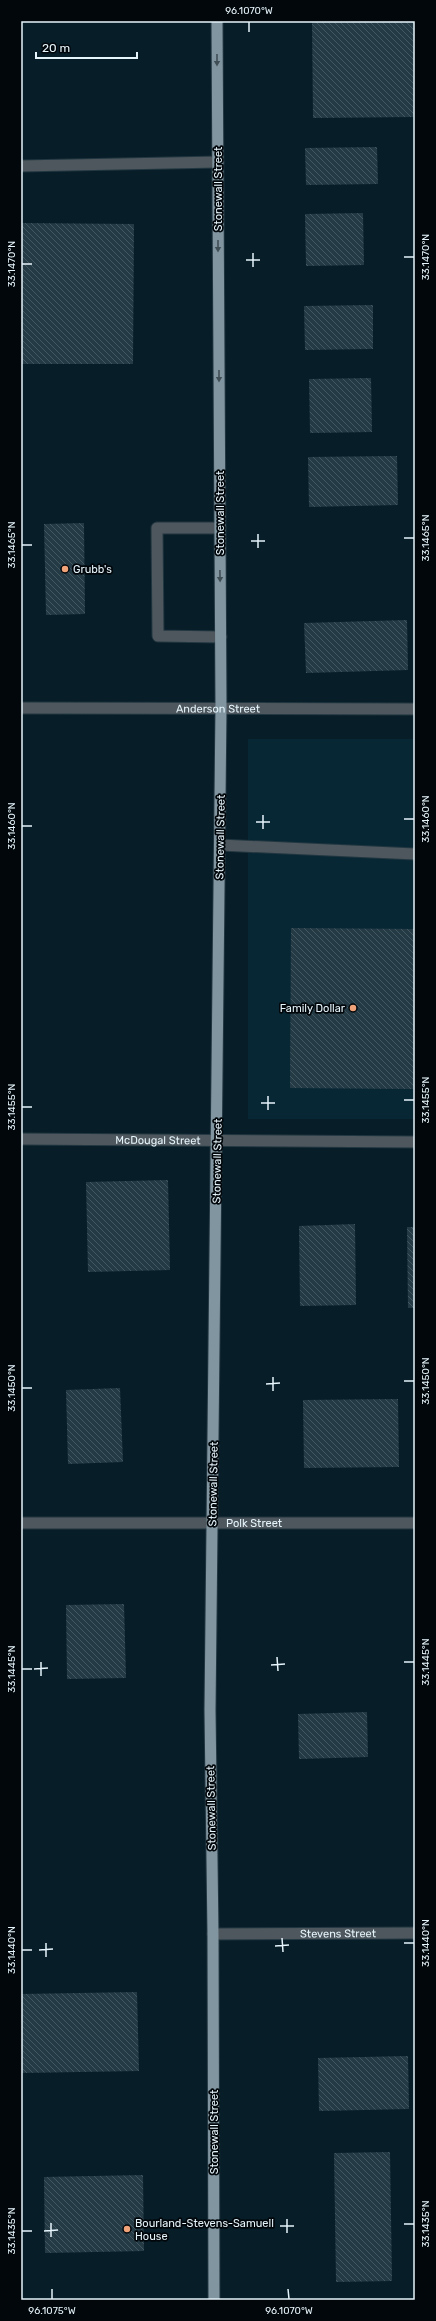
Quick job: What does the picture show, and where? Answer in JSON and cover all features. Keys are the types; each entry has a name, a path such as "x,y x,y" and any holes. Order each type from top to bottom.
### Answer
{"main road":[{"name":"Stonewall Street","path":"214,2300 213,1934 210,1710 221,707 217,21"}],"street":[{"path":"21,166 218,162"},
{"path":"220,528 157,528 158,636 221,637"},
{"name":"Anderson Street","path":"21,708 221,707 415,709"},
{"path":"220,845 415,854"},
{"name":"McDougal Street","path":"21,1139 415,1142"},
{"name":"Polk Street","path":"21,1523 415,1523"},
{"name":"Stevens Street","path":"213,1934 415,1933"}],"shaded area":[{"path":"248,739 415,739 415,1119 248,1119"}],"building":[{"path":"312,21 415,21 415,117 313,118"},
{"path":"377,147 378,184 306,185 305,148"},
{"path":"363,213 364,265 306,266 305,214"},
{"path":"21,223 134,224 133,364 21,364"},
{"path":"373,305 373,349 305,350 304,306"},
{"path":"371,378 372,432 310,433 309,379"},
{"path":"397,456 398,505 309,507 308,457"},
{"name":"Grubb's","path":"84,523 85,614 46,615 44,524"},
{"path":"407,620 408,670 306,673 304,623"},
{"name":"Family Dollar","path":"291,928 415,929 415,1089 290,1088"},
{"path":"168,1180 170,1270 88,1272 86,1182"},
{"path":"355,1224 356,1305 300,1306 299,1226"},
{"path":"407,1227 415,1227 415,1308 408,1308"},
{"path":"120,1388 123,1462 68,1464 66,1390"},
{"path":"398,1399 399,1467 304,1468 303,1400"},
{"path":"124,1604 126,1678 67,1679 66,1605"},
{"path":"367,1712 368,1757 299,1759 298,1714"},
{"path":"137,1992 139,2071 21,2073 21,1994"},
{"path":"408,2056 409,2109 319,2111 318,2058"},
{"path":"390,2152 392,2281 336,2282 334,2153"},
{"path":"143,2175 144,2251 45,2253 44,2177"}],"place":[{"name":"Grubb's","path":"65,569"},
{"name":"Family Dollar","path":"353,1008"},
{"name":"Bourland-Stevens-Samuell House","path":"127,2229"}]}
